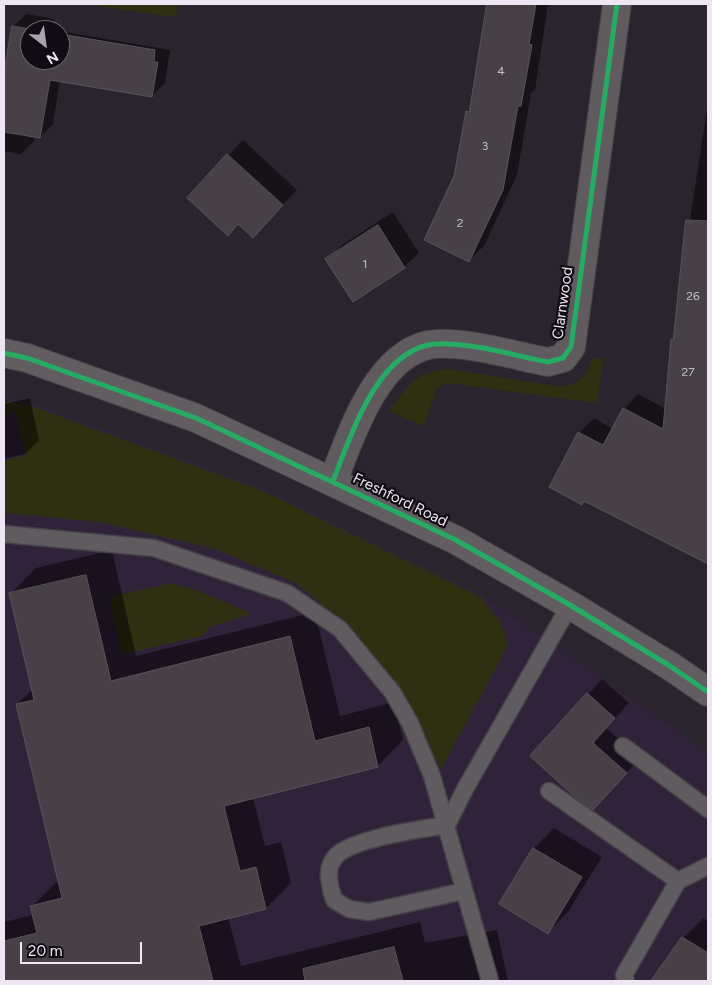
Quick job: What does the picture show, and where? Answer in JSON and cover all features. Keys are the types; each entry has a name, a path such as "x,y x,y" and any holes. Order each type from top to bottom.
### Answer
{"main road":[{"name":"Freshford Road","path":"4,353 27,358 196,418 456,540 570,604 708,692"}],"street":[{"name":"Clarnwood","path":"333,481 358,416 386,374 404,357 427,346 461,345 548,362 562,358 570,347 618,4"}],"lane":[{"path":"4,534 154,548 287,593 340,629 393,693 410,723 432,776 464,891 482,944 490,981"},
{"path":"447,825 465,788 570,604"},
{"path":"623,746 708,809"},
{"path":"549,791 678,881"},
{"path":"447,825 354,845 336,856 329,868 329,883 334,900 349,909 369,912 464,891"},
{"path":"626,981 624,975 678,881 708,866"}],"shaded area":[{"path":"4,396 30,403 262,489 482,596 679,731 708,754 708,981 4,981"}],"green space":[{"path":"80,4 178,4 176,17"},
{"path":"604,358 597,403 448,383 437,388 423,426 389,411 413,381 428,373 449,369 561,387 582,379 592,359"},
{"path":"4,401 29,405 263,491 481,597 501,623 508,645 441,769 410,707 351,629 296,583 215,549 100,522 4,513 4,461 25,455 15,412 4,415"},
{"path":"171,583 193,589 252,614 209,627 203,636 122,654 109,597"}],"building":[{"path":"487,4 536,4 529,44 532,45 521,106 518,106 503,190 469,262 424,240 454,176 466,111 469,112"},
{"path":"12,26 20,27 20,70 70,70 70,36 155,50 154,62 158,62 152,97 50,80 40,138 4,132 4,73"},
{"path":"227,154 283,205 253,238 238,224 228,236 187,198"},
{"path":"686,220 708,221 708,564 584,501 582,505 549,487 578,432 603,445 623,408 663,429 671,339 673,339"},
{"path":"378,225 405,268 353,302 325,259"},
{"path":"86,575 111,681 290,636 315,741 369,727 378,767 224,806 240,871 256,867 266,909 199,926 213,981 4,981 4,941 37,933 30,906 62,898 16,704 34,700 9,593"},
{"path":"587,693 615,718 593,743 627,773 593,810 575,797 530,756"},
{"path":"533,848 582,877 548,934 499,904"},
{"path":"682,937 708,953 708,981 651,981"},
{"path":"394,947 403,981 305,981 303,969"}],"cycle path":[{"path":"333,481 367,401 393,365 409,353 428,345 455,344 548,362 563,358 571,347 617,4"},
{"path":"4,353 27,358 196,418 456,540 570,605 670,666 708,692"}]}
